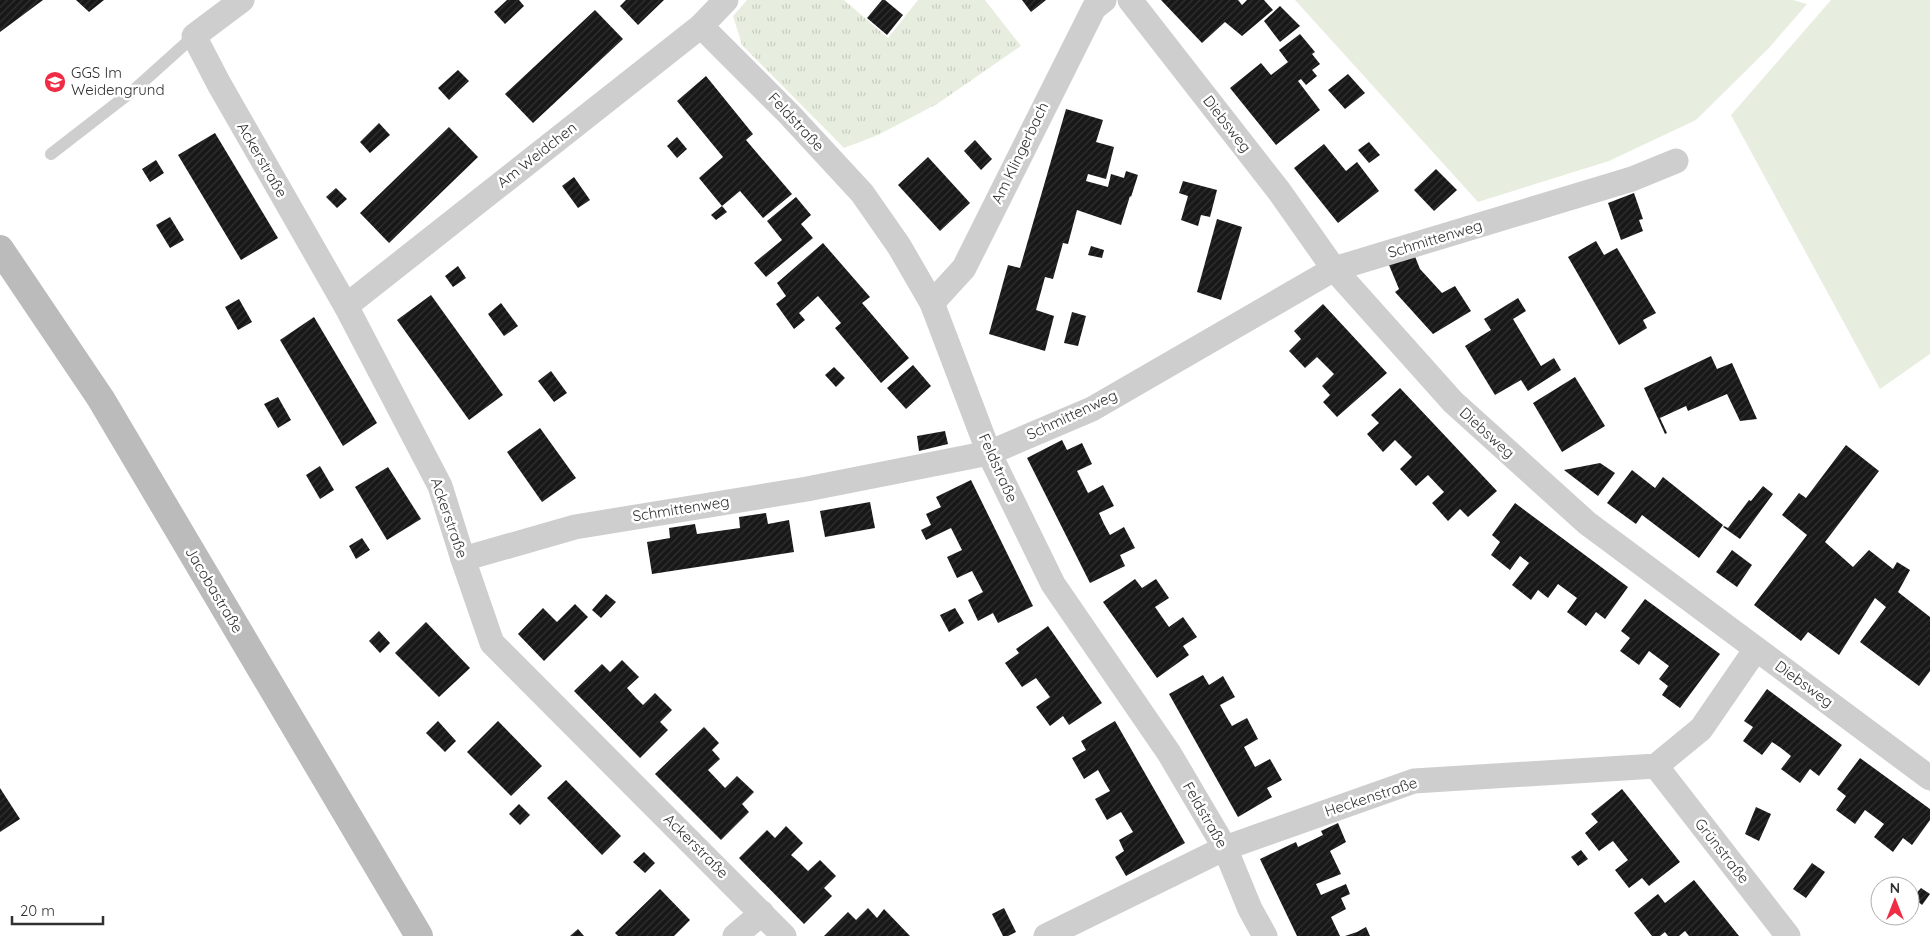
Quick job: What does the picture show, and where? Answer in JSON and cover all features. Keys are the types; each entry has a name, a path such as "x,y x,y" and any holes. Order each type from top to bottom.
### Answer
{"street":[{"path":"194,36 242,0"},
{"name":"Am Weidchen","path":"346,306 701,26 726,0"},
{"name":"Am Klingerbach","path":"932,304 964,268 1094,8 1104,0"},
{"name":"Diebsweg","path":"1130,0 1279,191 1334,270 1453,402 1587,522 1930,778"},
{"name":"Feldstraße","path":"701,26 788,113 862,193 899,246 932,304 989,453 1053,584 1168,753 1225,848 1250,909 1265,936"},
{"name":"Ackerstraße","path":"194,36 219,84 346,306 440,486 492,643 784,936"},
{"name":"Schmittenweg","path":"463,558 575,527 806,489 989,453 1092,410 1334,270 1632,179 1676,161"},
{"name":"Jacobastraße","path":"0,249 101,399 420,936"},
{"path":"1656,766 1701,729 1756,649"},
{"name":"Heckenstraße","path":"1046,936 1225,848 1414,781 1656,766"},
{"name":"Grünstraße","path":"1656,766 1788,936"},
{"path":"734,936 762,913"}],"lane":[{"path":"51,154 135,90 194,36"}],"green space":[{"path":"747,0 844,0 888,38 918,0 985,0 1021,46 937,104 878,135 844,148 742,45 733,16"},
{"path":"1295,0 1793,0 1807,4 1769,48 1696,120 1609,161 1478,202"},
{"path":"1831,0 1930,0 1930,354 1880,389 1731,115"}],"building":[{"path":"0,0 43,0 0,32"},
{"path":"76,0 104,0 89,12"},
{"path":"507,0 519,0 524,6 505,24 494,12"},
{"path":"626,0 664,0 638,25 620,6"},
{"path":"882,0 885,0 903,15 887,35 867,18"},
{"path":"1022,0 1046,0 1031,12"},
{"path":"1161,0 1238,0 1242,5 1247,0 1264,0 1273,10 1242,36 1225,22 1202,43"},
{"path":"1280,6 1300,26 1280,42 1264,21"},
{"path":"595,10 623,39 533,123 505,94"},
{"path":"1300,34 1315,52 1312,54 1320,64 1312,70 1317,76 1306,85 1301,79 1298,81 1320,110 1276,145 1230,88 1261,63 1271,75 1288,62 1279,50"},
{"path":"458,70 469,81 449,100 438,88"},
{"path":"1348,74 1365,93 1345,109 1328,90"},
{"path":"706,76 753,134 746,140 792,194 763,218 740,191 722,206 699,178 723,157 677,101"},
{"path":"1066,109 1103,120 1096,142 1114,147 1106,179 1088,174 1086,181 1108,187 1111,174 1124,178 1126,171 1138,175 1121,225 1077,210 1068,244 1063,243 1053,279 1045,277 1036,310 1054,316 1045,351 989,334 1008,265 1020,268"},
{"path":"379,123 390,135 370,153 360,142"},
{"path":"449,127 478,157 389,243 360,213"},
{"path":"215,133 278,238 241,260 178,155"},
{"path":"677,137 687,149 677,158 667,146"},
{"path":"975,140 992,159 981,170 964,151"},
{"path":"1369,142 1380,155 1369,163 1358,150"},
{"path":"1324,144 1346,171 1357,162 1379,191 1338,223 1294,168"},
{"path":"928,157 970,203 940,231 898,185"},
{"path":"156,160 164,173 150,182 142,169"},
{"path":"1436,169 1457,190 1434,211 1414,190"},
{"path":"574,177 590,200 578,208 562,186"},
{"path":"1183,181 1217,190 1210,217 1201,215 1198,226 1181,220 1188,196 1179,193"},
{"path":"336,188 347,199 337,208 326,197"},
{"path":"1634,193 1643,219 1639,220 1643,231 1621,240 1608,203"},
{"path":"796,197 811,215 801,224 813,238 766,277 754,263 782,240 767,221"},
{"path":"722,206 727,212 716,220 711,215"},
{"path":"170,217 184,240 170,248 156,225"},
{"path":"1217,219 1242,227 1221,300 1197,292"},
{"path":"1596,241 1604,255 1617,248 1656,313 1643,320 1647,328 1619,345 1568,257"},
{"path":"823,243 870,297 862,303 909,358 881,383 835,328 841,323 818,296 799,313 805,320 794,329 776,304 786,296 777,283"},
{"path":"1091,246 1104,250 1102,258 1088,255"},
{"path":"1414,254 1420,269 1442,293 1455,286 1471,311 1433,334 1395,292 1399,289 1389,265"},
{"path":"458,266 466,278 453,287 445,276"},
{"path":"431,295 503,395 469,420 397,320"},
{"path":"1518,298 1526,311 1513,319 1541,366 1554,358 1561,370 1528,391 1521,380 1495,395 1465,346 1491,330 1484,319"},
{"path":"239,299 252,322 238,330 225,307"},
{"path":"501,303 518,326 504,336 488,314"},
{"path":"1323,304 1387,373 1337,417 1323,402 1330,395 1322,386 1334,374 1317,357 1305,368 1289,351 1301,339 1294,331"},
{"path":"1072,312 1086,316 1078,346 1064,343"},
{"path":"314,317 377,423 343,446 280,340"},
{"path":"1711,356 1717,369 1732,363 1757,419 1740,421 1727,394 1688,411 1686,406 1660,418 1667,433 1665,434 1644,388"},
{"path":"913,365 931,386 906,409 887,388"},
{"path":"834,367 845,378 836,387 825,375"},
{"path":"551,371 567,393 554,402 538,381"},
{"path":"1575,377 1605,426 1562,452 1533,403"},
{"path":"1400,388 1497,491 1468,517 1460,509 1448,521 1432,503 1444,492 1428,475 1416,486 1400,469 1412,457 1395,440 1383,452 1367,434 1379,423 1371,415"},
{"path":"278,397 291,420 278,428 264,404"},
{"path":"540,428 576,478 542,502 507,452"},
{"path":"945,431 948,444 919,451 917,436"},
{"path":"1062,440 1067,450 1082,443 1092,464 1077,471 1088,493 1103,485 1114,506 1099,513 1104,524 1110,535 1124,527 1135,548 1120,555 1125,566 1090,583 1027,458"},
{"path":"1846,445 1879,471 1825,542 1853,567 1869,550 1893,569 1897,562 1910,570 1898,592 1930,617 1930,671 1919,686 1860,642 1886,607 1875,598 1839,655 1808,632 1801,641 1754,605 1807,535 1782,515 1799,493 1806,498"},
{"path":"1600,463 1615,473 1598,496 1564,470"},
{"path":"320,466 334,490 320,499 306,475"},
{"path":"388,467 421,519 387,540 355,487"},
{"path":"1632,470 1655,488 1663,477 1723,525 1699,558 1642,515 1636,524 1607,503"},
{"path":"971,480 1033,606 998,623 993,613 978,621 968,600 983,592 972,571 957,578 947,557 962,550 951,528 926,540 921,530 931,525 926,514 941,507 936,497"},
{"path":"1763,486 1773,494 1740,539 1723,527 1728,528 1749,500 1751,501"},
{"path":"870,502 875,528 825,537 820,511"},
{"path":"1515,503 1628,587 1605,619 1596,612 1586,626 1567,612 1577,598 1558,584 1548,598 1538,590 1531,600 1512,585 1529,563 1520,556 1510,570 1491,555 1500,542 1492,535"},
{"path":"766,513 768,524 789,520 794,552 652,574 647,542 670,538 669,528 695,524 697,534 740,528 739,517"},
{"path":"362,538 370,550 356,559 349,546"},
{"path":"1732,550 1752,565 1737,587 1716,572"},
{"path":"1135,579 1142,588 1156,579 1169,598 1155,607 1169,627 1183,617 1197,637 1183,646 1189,655 1157,678 1103,602"},
{"path":"606,594 616,602 601,618 592,610"},
{"path":"1645,599 1720,654 1680,708 1662,695 1668,686 1659,679 1669,666 1649,651 1639,665 1620,651 1630,638 1621,631"},
{"path":"575,604 588,617 544,661 518,634 543,608 557,622"},
{"path":"955,608 964,623 949,632 940,615"},
{"path":"426,622 470,668 439,697 395,653"},
{"path":"1048,626 1102,703 1069,725 1063,716 1050,726 1036,707 1050,697 1036,678 1022,687 1005,663 1019,653 1016,649"},
{"path":"379,631 390,643 380,653 369,641"},
{"path":"622,660 639,677 627,688 643,705 655,693 672,710 660,722 668,730 640,758 574,691 602,664 610,672"},
{"path":"1203,675 1209,685 1223,676 1235,697 1220,705 1226,716 1232,726 1247,718 1258,739 1244,747 1255,767 1270,759 1282,780 1267,788 1272,797 1238,817 1169,694"},
{"path":"1767,689 1842,745 1819,776 1810,769 1800,783 1781,769 1791,756 1781,748 1772,742 1762,755 1743,741 1753,727 1744,721"},
{"path":"438,721 456,741 445,752 426,733"},
{"path":"498,721 542,766 511,796 467,752"},
{"path":"1115,721 1185,843 1126,876 1115,857 1124,851 1119,840 1133,832 1121,812 1107,820 1095,799 1110,791 1098,770 1084,779 1072,758 1086,750 1081,741"},
{"path":"704,727 719,743 712,750 720,759 708,770 725,788 737,776 754,792 742,804 749,812 721,840 655,774"},
{"path":"1860,758 1930,809 1930,820 1912,845 1903,838 1893,852 1874,837 1884,824 1865,810 1855,824 1836,810 1846,796 1837,789"},
{"path":"566,780 621,836 602,855 547,798"},
{"path":"0,788 20,819 0,832"},
{"path":"1622,789 1680,862 1649,886 1642,878 1629,888 1615,870 1628,860 1613,841 1599,851 1585,833 1598,822 1591,814"},
{"path":"519,804 530,815 520,825 509,814"},
{"path":"1756,807 1771,814 1759,841 1745,834"},
{"path":"1338,823 1346,842 1330,851 1341,874 1316,884 1321,895 1346,884 1350,894 1341,898 1346,909 1331,917 1340,936 1297,936 1260,859 1296,842 1298,847 1323,835 1321,831"},
{"path":"786,826 803,843 791,855 808,871 820,860 836,876 824,888 832,896 804,924 739,858 767,830 775,838"},
{"path":"1581,850 1588,859 1578,866 1571,857"},
{"path":"644,852 655,863 645,873 633,862"},
{"path":"1812,863 1825,872 1806,898 1793,889"},
{"path":"1694,880 1739,936 1689,936 1685,931 1679,936 1668,936 1665,932 1660,936 1652,936 1634,913 1658,894 1665,903"},
{"path":"660,889 690,920 674,936 618,936 615,933"},
{"path":"1920,889 1930,894 1922,905 1920,903"},
{"path":"868,908 877,918 884,909 910,936 824,936 848,912 856,920"},
{"path":"1004,908 1016,932 1008,936 1003,936 992,914"},
{"path":"1366,927 1370,936 1345,936 1357,932"},
{"path":"578,929 584,936 570,936"}],"place":[{"name":"GGS Im Weidengrund","path":"55,82"}]}
